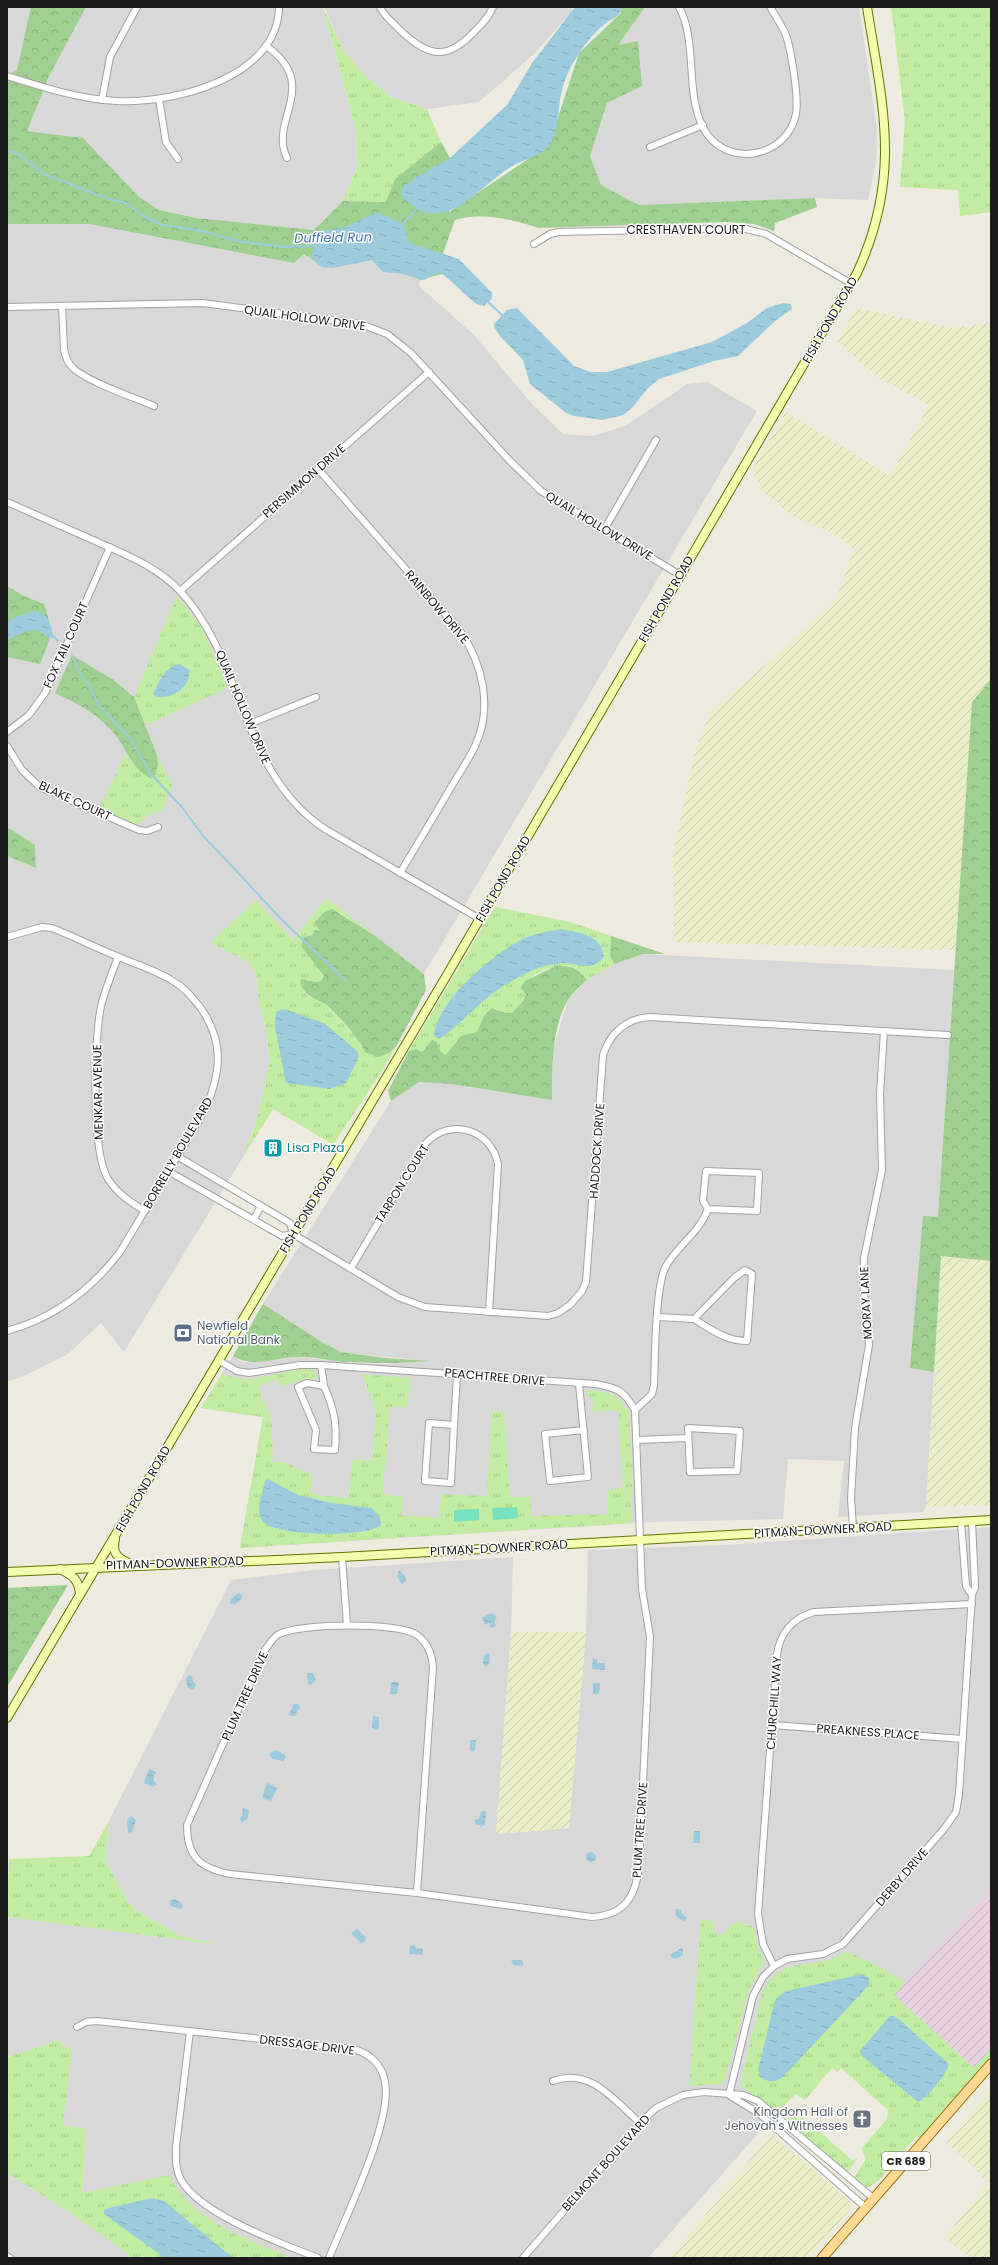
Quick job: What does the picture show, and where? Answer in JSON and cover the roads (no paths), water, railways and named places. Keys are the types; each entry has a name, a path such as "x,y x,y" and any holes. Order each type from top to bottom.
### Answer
{"main road":[{"name":"CR 689","path":"822,2258 991,2064"}],"street":[{"path":"102,100 110,57 137,7"},
{"path":"7,76 73,95 102,100 159,99 192,91 224,79 248,65 266,46 276,26 279,7"},
{"path":"380,7 386,17 417,46 428,51 440,53 452,50 463,43 487,18 493,7"},
{"path":"679,7 685,26 696,100 702,125 707,134 719,146 733,153 742,154 759,153 778,144 791,129 797,105 789,47 785,33 770,7"},
{"name":"FISH POND ROAD","path":"7,1718 480,919 680,575 852,284 875,229 881,205 886,161 885,123 867,7"},
{"path":"266,46 283,61 290,78 292,98 282,140 282,149 287,158"},
{"path":"159,99 166,142 178,159"},
{"path":"650,147 702,125"},
{"name":"CRESTHAVEN COURT","path":"534,244 550,234 558,232 742,228 766,234 852,284"},
{"name":"QUAIL HOLLOW DRIVE","path":"7,307 193,302 352,323 371,327 391,337 411,353 536,487 552,500 680,575"},
{"path":"62,306 65,356 74,368 88,377 154,406"},
{"name":"PERSIMMON DRIVE","path":"180,591 429,372"},
{"path":"604,530 656,440"},
{"name":"RAINBOW DRIVE","path":"318,469 460,630 474,653 482,679 484,697 483,718 475,746 400,873"},
{"name":"QUAIL HOLLOW DRIVE","path":"7,502 130,555 155,570 180,591 203,621 217,645 268,767 278,784 295,805 325,829 480,919"},
{"name":"FOX TAIL COURT","path":"7,732 29,715 45,693 110,547"},
{"path":"249,724 316,697"},
{"name":"BLAKE COURT","path":"7,746 22,770 45,790 139,830 147,832 158,827"},
{"name":"BORRELLY BOULEVARD","path":"7,937 42,927 52,928 118,957 151,969 180,985 197,1003 212,1026 217,1045 218,1060 214,1090 202,1115 120,1252 98,1278 53,1313 41,1319 7,1331"},
{"name":"MENKAR AVENUE","path":"118,957 102,1005 97,1034 98,1142 101,1163 108,1178 127,1200 145,1210"},
{"name":"HADDOCK DRIVE","path":"293,1234 398,1297 418,1305 533,1316 553,1314 570,1305 585,1287 589,1267 604,1055 610,1040 621,1027 634,1020 650,1017 948,1035"},
{"name":"MORAY LANE","path":"853,1527 851,1498 855,1428 869,1345 863,1282 864,1258 882,1170 880,1094 884,1031"},
{"name":"TARPON COURT","path":"351,1268 426,1143 431,1138 445,1130 456,1128 468,1130 487,1141 494,1151 498,1164 489,1312"},
{"path":"168,1171 282,1236 293,1234 290,1223 177,1156"},
{"path":"706,1171 759,1173 757,1211 708,1209 703,1201 706,1171"},
{"path":"254,1219 261,1206"},
{"path":"640,1540 635,1410 652,1394 660,1284 666,1266 704,1221 708,1209"},
{"path":"658,1317 694,1319 726,1339 747,1341 752,1274 744,1270 734,1278 694,1319"},
{"name":"PEACHTREE DRIVE","path":"218,1360 237,1371 249,1373 300,1365 321,1365 596,1384 621,1391 635,1410"},
{"path":"321,1365 324,1386 336,1419 335,1450 314,1449 316,1430 298,1387 307,1383 324,1386"},
{"path":"454,1425 428,1423 425,1481 451,1483 457,1374"},
{"path":"579,1384 584,1430 588,1477 550,1481 545,1434 584,1430"},
{"path":"688,1428 740,1431 737,1471 690,1472 688,1438 688,1428"},
{"path":"637,1440 688,1438"},
{"name":"PITMAN-DOWNER ROAD","path":"7,1572 98,1566 342,1557 991,1520"},
{"name":"DERBY DRIVE","path":"729,2095 756,1990 763,1977 774,1966 793,1957 823,1954 843,1944 944,1829 958,1807 972,1595 974,1587 972,1521"},
{"name":"DERBY DRIVE","path":"961,1522 966,1586 972,1595"},
{"path":"116,1535 113,1550 119,1559 132,1565"},
{"name":"PLUM TREE DRIVE","path":"417,1893 432,1700 432,1654 426,1644 417,1635 407,1630 347,1625 289,1630 278,1635 271,1641 263,1652 187,1825 187,1838 192,1852 200,1863 217,1871 417,1893 592,1917 612,1914 632,1896 637,1881 639,1866 650,1637 642,1590 640,1540"},
{"path":"342,1557 347,1625"},
{"path":"59,1568 76,1579 79,1585 80,1596"},
{"name":"CHURCHILL WAY","path":"774,1966 763,1944 758,1914 778,1648 785,1632 800,1618 822,1611 972,1604"},
{"name":"PREAKNESS PLACE","path":"772,1725 962,1739"},
{"name":"DRESSAGE DRIVE","path":"77,2028 86,2022 97,2021 353,2049 370,2056 380,2067 386,2085 380,2129 329,2258"},
{"path":"190,2031 176,2147 176,2165 180,2178 193,2194 233,2222 318,2258"},
{"path":"553,2081 572,2076 585,2079 604,2091 640,2123"},
{"name":"BELMONT BOULEVARD","path":"523,2258 640,2123 656,2108 683,2095 704,2092 743,2095 758,2101 873,2198"},
{"name":"BELMONT BOULEVARD","path":"729,2095 761,2116 865,2207"}],"water":[{"path":"575,7 621,7 621,10 616,17 606,23 591,37 572,65 563,86 556,128 550,144 546,149 536,155 509,168 458,207 444,212 430,213 416,208 401,195 402,188 412,180 450,158 507,105 532,63"},
{"path":"378,212 404,225 409,243 459,259 492,293 492,299 484,306 476,304 442,273 435,274 424,280 403,274 383,272 372,260 333,268 319,266 311,256 321,231 343,228"},
{"path":"783,303 791,304 792,309 775,321 738,356 714,361 659,379 647,389 632,408 623,415 602,420 574,416 566,413 530,384 523,360 500,336 494,327 494,324 507,310 517,308 574,366 591,372 607,372 712,342 747,323 767,308"},
{"path":"32,611 41,613 48,619 53,637 51,638 36,630 33,630 7,640 7,621"},
{"path":"180,664 189,670 189,676 184,687 174,694 156,697 153,694 163,675 170,668"},
{"path":"561,929 582,934 594,939 599,943 604,957 599,962 590,966 559,963 541,967 525,974 494,992 445,1035 439,1039 434,1036 437,1022 456,993 469,979 498,954 525,938 538,933"},
{"path":"284,1009 324,1023 358,1052 359,1057 346,1083 330,1089 286,1083 275,1027 276,1012"},
{"path":"268,1479 298,1495 332,1503 372,1508 380,1518 381,1525 373,1529 340,1534 320,1534 283,1530 269,1526 262,1520 259,1511 265,1481"},
{"path":"399,1570 405,1576 406,1581 402,1584 397,1577"},
{"path":"238,1593 243,1595 242,1599 234,1605 230,1603 231,1599"},
{"path":"491,1613 495,1615 497,1619 494,1621 496,1626 491,1628 489,1623 485,1625 482,1618"},
{"path":"487,1653 490,1654 489,1664 486,1667 483,1664 484,1655"},
{"path":"593,1658 597,1659 597,1663 605,1663 605,1670 592,1669"},
{"path":"307,1673 313,1673 316,1680 311,1685 308,1684"},
{"path":"188,1675 192,1676 193,1682 196,1686 192,1690 188,1688 186,1680"},
{"path":"391,1682 399,1682 397,1694 390,1694"},
{"path":"593,1683 600,1683 599,1694 593,1694"},
{"path":"294,1704 298,1704 300,1707 295,1716 291,1716 289,1714"},
{"path":"373,1716 379,1717 379,1728 376,1730 372,1728"},
{"path":"470,1740 476,1740 475,1750 472,1752 470,1750"},
{"path":"277,1750 286,1756 284,1761 272,1759 269,1753"},
{"path":"149,1769 156,1772 153,1779 157,1785 153,1787 144,1783"},
{"path":"267,1783 277,1788 271,1801 262,1798"},
{"path":"243,1808 249,1810 248,1818 241,1823 240,1818 242,1816"},
{"path":"481,1811 486,1811 485,1825 480,1827 480,1825 475,1824 475,1820 479,1819"},
{"path":"131,1816 136,1820 132,1832 128,1833 127,1820"},
{"path":"694,1831 700,1831 700,1843 693,1843"},
{"path":"591,1852 596,1857 591,1862 586,1857"},
{"path":"175,1899 182,1904 183,1907 180,1909 171,1906 170,1901"},
{"path":"676,1909 681,1910 681,1913 687,1918 684,1922 675,1915"},
{"path":"357,1929 366,1937 365,1941 361,1943 351,1933"},
{"path":"414,1945 416,1948 423,1949 422,1955 409,1954 410,1946"},
{"path":"681,1948 683,1949 683,1955 676,1959 671,1957 670,1955"},
{"path":"522,1960 522,1966 514,1965 511,1961"},
{"path":"863,1974 869,1978 869,1985 784,2076 775,2081 766,2080 760,2077 758,2070 776,1999 786,1991"},
{"path":"890,2016 894,2016 901,2021 949,2064 945,2074 926,2096 918,2102 862,2056 860,2051"},
{"path":"152,2198 164,2201 233,2258 165,2258 104,2214 104,2210 109,2208"}],"waterway":[{"name":"Duffield Run","path":"7,151 17,153 44,174 106,198 126,203 146,218 163,225 198,230 237,241 283,247 317,246"},
{"name":"Duffield Run","path":"402,225 418,207"},
{"path":"487,301 503,316"},
{"path":"52,635 58,641"},
{"path":"74,659 79,672 90,686 98,704 131,739 150,773 181,806 204,837 282,920 346,981"}],"place":[{"name":"Lisa Plaza","path":"273,1148"},
{"name":"Newfield National Bank","path":"183,1333"},
{"name":"Kingdom Hall of Jehovah's Witnesses","path":"862,2119"}]}
